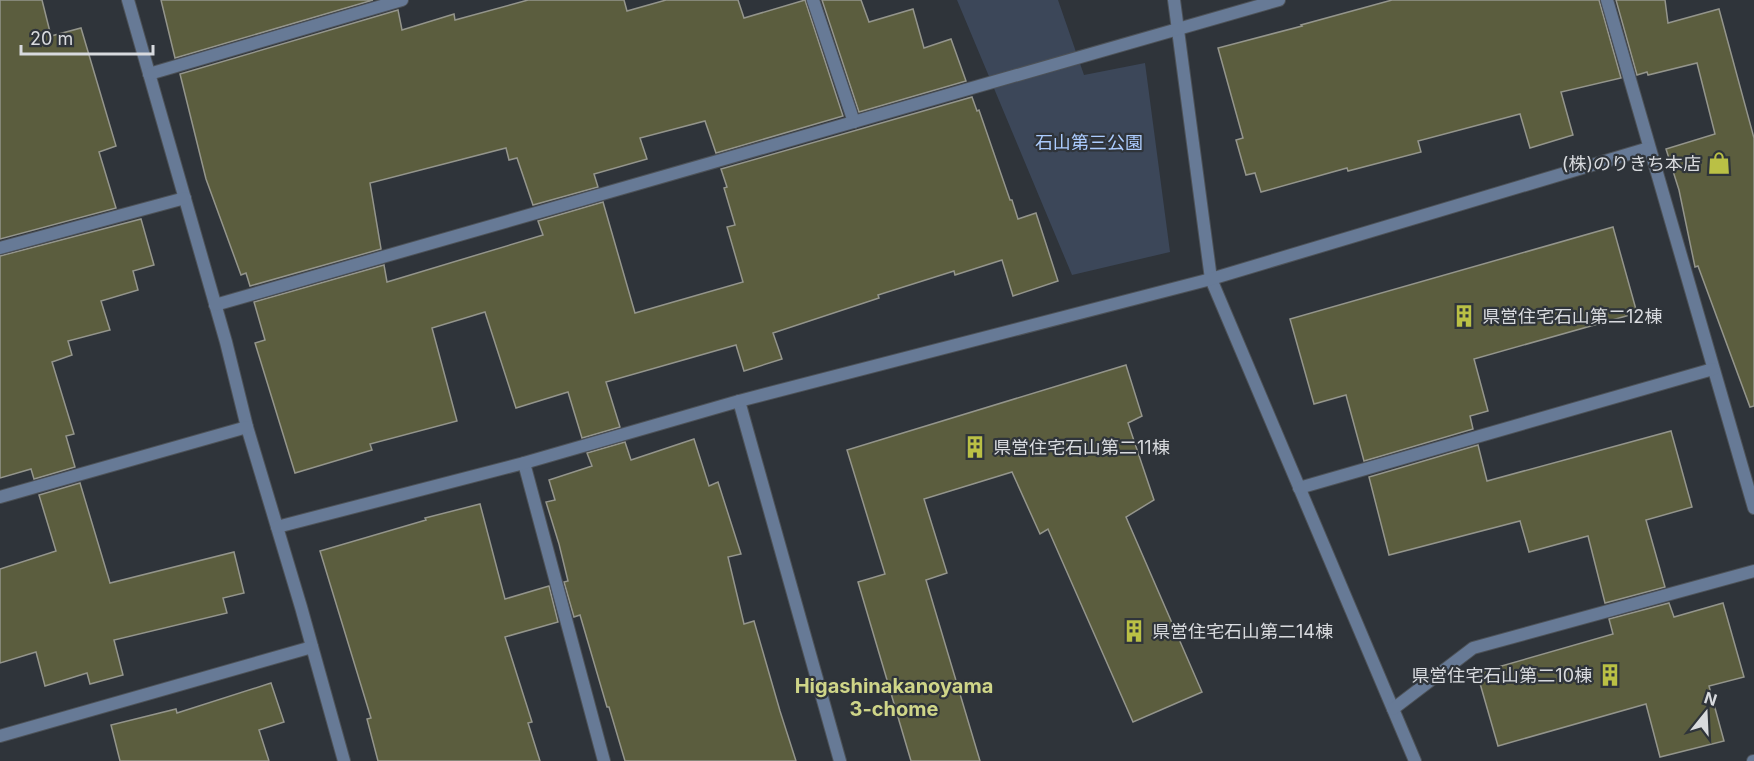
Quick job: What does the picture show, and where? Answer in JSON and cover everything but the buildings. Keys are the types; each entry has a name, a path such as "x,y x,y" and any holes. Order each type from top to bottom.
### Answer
{"street":[{"path":"128,0 344,761"},
{"path":"149,74 402,0"},
{"path":"813,0 854,122"},
{"path":"1174,0 1210,279 1415,761"},
{"path":"215,305 1279,0"},
{"path":"1606,0 1754,508"},
{"path":"277,527 524,463 739,401 1210,279 1649,148"},
{"path":"0,248 185,198"},
{"path":"1299,488 1713,369"},
{"path":"739,401 840,761"},
{"path":"0,497 248,427"},
{"path":"524,463 604,761"},
{"path":"1393,709 1473,648 1754,571"},
{"path":"0,735 312,647"}],"green space":[{"name":"石山第三公園","path":"957,0 1058,0 1084,75 1145,63 1170,252 1072,275"}],"place":[{"name":"(株)のりきち本店","path":"1719,163"},
{"name":"県営住宅石山第二12棟","path":"1464,316"},
{"name":"県営住宅石山第二11棟","path":"975,447"},
{"name":"県営住宅石山第二14棟","path":"1134,631"},
{"name":"県営住宅石山第二10棟","path":"1610,675"}],"district":[{"name":"Higashinakanoyama 3-chome","path":"894,698"}]}
